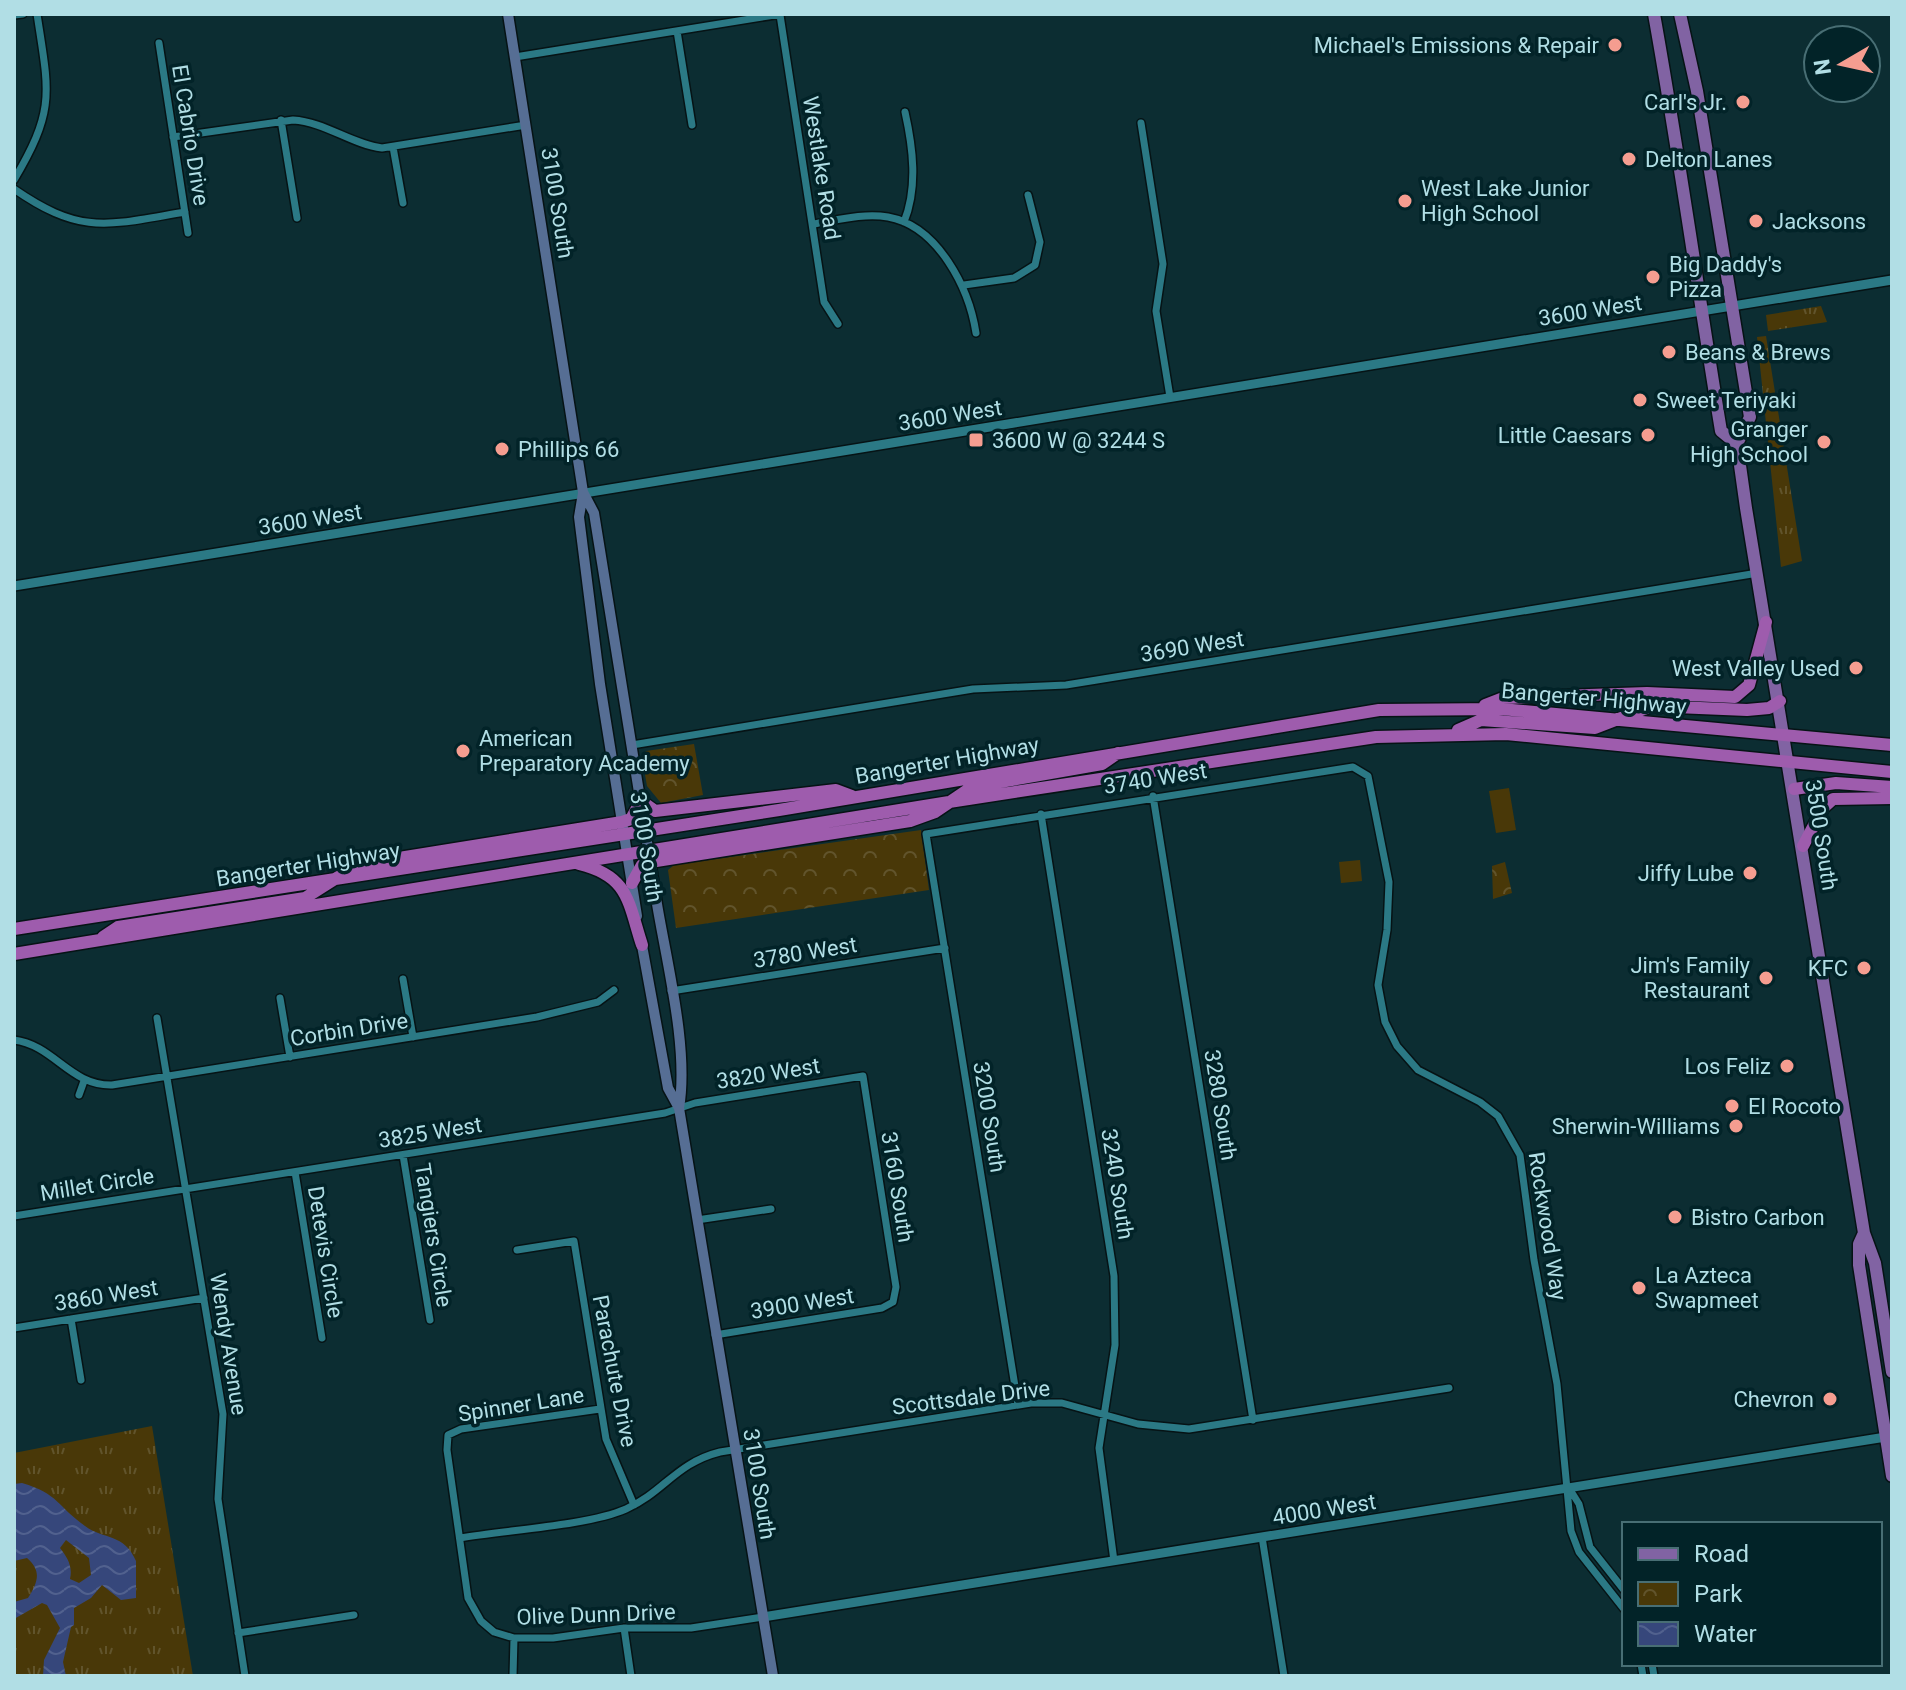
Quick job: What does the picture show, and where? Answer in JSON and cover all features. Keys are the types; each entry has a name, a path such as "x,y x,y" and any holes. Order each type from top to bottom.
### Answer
{"highway":[{"path":"1478,708 1503,698 1647,693 1735,697 1749,685 1766,622"},
{"path":"1452,733 1481,720 1587,728 1659,705 1738,710 1769,708 1780,701"},
{"name":"Bangerter Highway","path":"100,939 118,927 305,898 368,863 623,828 645,831 1357,712 1478,708 1623,718 1892,745"},
{"name":"Bangerter Highway","path":"14,954 627,853 650,856 949,802 1341,741 1452,733 1506,734 1892,772"},
{"path":"949,802 972,787 1102,764 1120,751"},
{"path":"1794,789 1836,783 1892,787"},
{"path":"623,828 641,801 655,811 836,790 855,796"},
{"path":"1803,846 1823,808 1833,799 1892,798"},
{"path":"632,883 650,856"},
{"path":"572,863 603,871 623,886 642,945"},
{"name":"Bangerter Highway","path":"14,929 335,881"}],"main road":[{"name":"3100 South","path":"508,14 583,492 579,517 600,684 668,1088 679,1108"},
{"name":"3500 South","path":"1654,14 1677,138 1721,431 1737,444"},
{"name":"3500 South","path":"1680,14 1733,305 1750,417 1737,444 1864,1233 1875,1263 1892,1372"},
{"name":"3100 South","path":"583,492 594,513 650,856 683,1085 679,1108 773,1676"},
{"name":"3500 South","path":"1864,1233 1858,1258 1889,1437 1892,1476"}],"street":[{"path":"14,15 23,14"},
{"path":"14,180 34,147 45,114 45,69 37,14"},
{"path":"515,57 782,14"},
{"name":"Westlake Road","path":"782,14 824,302 838,324"},
{"path":"677,31 692,125"},
{"name":"El Cabrio Drive","path":"159,43 188,233"},
{"path":"904,222 913,187 905,112"},
{"path":"281,120 297,218"},
{"path":"173,137 281,120 311,122 363,144 393,147 526,125"},
{"path":"1141,123 1163,264 1156,311 1170,397"},
{"path":"393,147 403,203"},
{"path":"14,189 58,216 92,225 185,212"},
{"path":"964,285 1014,278 1035,265 1040,248 1028,195"},
{"path":"814,224 865,216 904,222 926,239 964,285 976,333"},
{"name":"3600 West","path":"14,586 1892,280"},
{"name":"3690 West","path":"632,745 964,690 1066,685 1758,573"},
{"name":"3740 West","path":"926,834 1353,767 1368,776 1375,795"},
{"name":"Rockwood Way","path":"1375,795 1389,898 1379,974 1381,1010 1390,1034 1410,1062 1427,1077 1490,1109 1517,1145 1554,1365 1569,1488"},
{"name":"3280 South","path":"1153,796 1253,1420"},
{"name":"3240 South","path":"1041,814 1114,1276 1115,1345 1103,1414 1100,1470 1114,1561"},
{"name":"3200 South","path":"926,834 1018,1405"},
{"name":"3780 West","path":"671,991 945,948"},
{"path":"403,979 413,1037"},
{"name":"Corbin Drive","path":"84,1081 112,1085 413,1037 564,1011 598,1002 614,990"},
{"path":"280,998 290,1057"},
{"name":"Wendy Avenue","path":"157,1018 224,1428 218,1499 245,1676"},
{"path":"14,1040 43,1049 84,1081 79,1095"},
{"name":"3820 West","path":"679,1108 863,1076"},
{"name":"3160 South","path":"863,1076 896,1287 893,1302"},
{"name":"3825 West","path":"185,1189 679,1108"},
{"name":"Tangiers Circle","path":"403,1155 430,1320"},
{"name":"Detevis Circle","path":"295,1172 322,1338"},
{"name":"Millet Circle","path":"14,1216 185,1189"},
{"path":"697,1220 771,1209"},
{"name":"Parachute Drive","path":"517,1250 574,1241 600,1409 610,1450 634,1505"},
{"name":"3860 West","path":"14,1328 204,1298"},
{"name":"3900 West","path":"715,1335 882,1308 893,1302"},
{"path":"71,1319 81,1380"},
{"name":"Scottsdale Drive","path":"634,1505 689,1462 734,1449 1018,1405 1057,1402 1138,1424 1177,1429 1253,1420 1449,1388"},
{"name":"Spinner Lane","path":"448,1435 461,1429 600,1409"},
{"name":"Olive Dunn Drive","path":"448,1435 447,1450 472,1607 487,1627 514,1638 553,1638 624,1628 691,1628 763,1617"},
{"name":"4000 West","path":"763,1617 1889,1437"},
{"path":"1569,1488 1579,1504 1590,1547 1622,1587"},
{"path":"1569,1488 1566,1504 1576,1546 1622,1606"},
{"path":"460,1538 600,1516 634,1505"},
{"path":"1262,1537 1284,1676"},
{"path":"238,1633 354,1615"},
{"path":"624,1628 631,1676"},
{"path":"513,1676 514,1638"}],"green space":[{"path":"1821,306 1827,322 1768,331 1766,315"},
{"path":"1766,336 1802,561 1781,567 1757,337"},
{"path":"694,744 703,795 661,803 647,786 642,757 646,751"},
{"path":"1509,788 1516,830 1496,833 1489,791"},
{"path":"921,830 929,890 676,928 668,870 674,865"},
{"path":"1360,860 1362,881 1341,883 1339,862"},
{"path":"1505,862 1512,893 1493,899 1492,866"},
{"path":"152,1426 193,1676 14,1676 14,1453"}],"water":[{"path":"22,1483 44,1492 85,1526 120,1541 136,1561 136,1598 121,1600 102,1585 91,1598 74,1608 74,1625 63,1662 66,1676 43,1676 44,1660 60,1628 47,1605 42,1603 14,1619 14,1602 28,1598 37,1572 27,1558 14,1561 14,1484","holes":["66,1540 89,1558 91,1575 79,1583 70,1579 70,1566 60,1548"]}],"place":[{"name":"Michael's Emissions & Repair","path":"1615,45"},
{"name":"Carl's Jr.","path":"1743,102"},
{"name":"Delton Lanes","path":"1629,159"},
{"name":"West Lake Junior High School","path":"1405,201"},
{"name":"Jacksons","path":"1756,221"},
{"name":"Big Daddy's Pizza","path":"1653,277"},
{"name":"Beans & Brews","path":"1669,352"},
{"name":"Sweet Teriyaki","path":"1640,400"},
{"name":"Little Caesars","path":"1648,435"},
{"name":"3600 W @ 3244 S","path":"976,440"},
{"name":"Granger High School","path":"1824,442"},
{"name":"Phillips 66","path":"502,449"},
{"name":"West Valley Used","path":"1856,668"},
{"name":"American Preparatory Academy","path":"463,751"},
{"name":"Jiffy Lube","path":"1750,873"},
{"name":"KFC","path":"1864,968"},
{"name":"Jim's Family Restaurant","path":"1766,978"},
{"name":"Los Feliz","path":"1787,1066"},
{"name":"El Rocoto","path":"1732,1106"},
{"name":"Sherwin-Williams","path":"1736,1126"},
{"name":"Bistro Carbon","path":"1675,1217"},
{"name":"La Azteca Swapmeet","path":"1639,1288"},
{"name":"Chevron","path":"1830,1399"}]}
